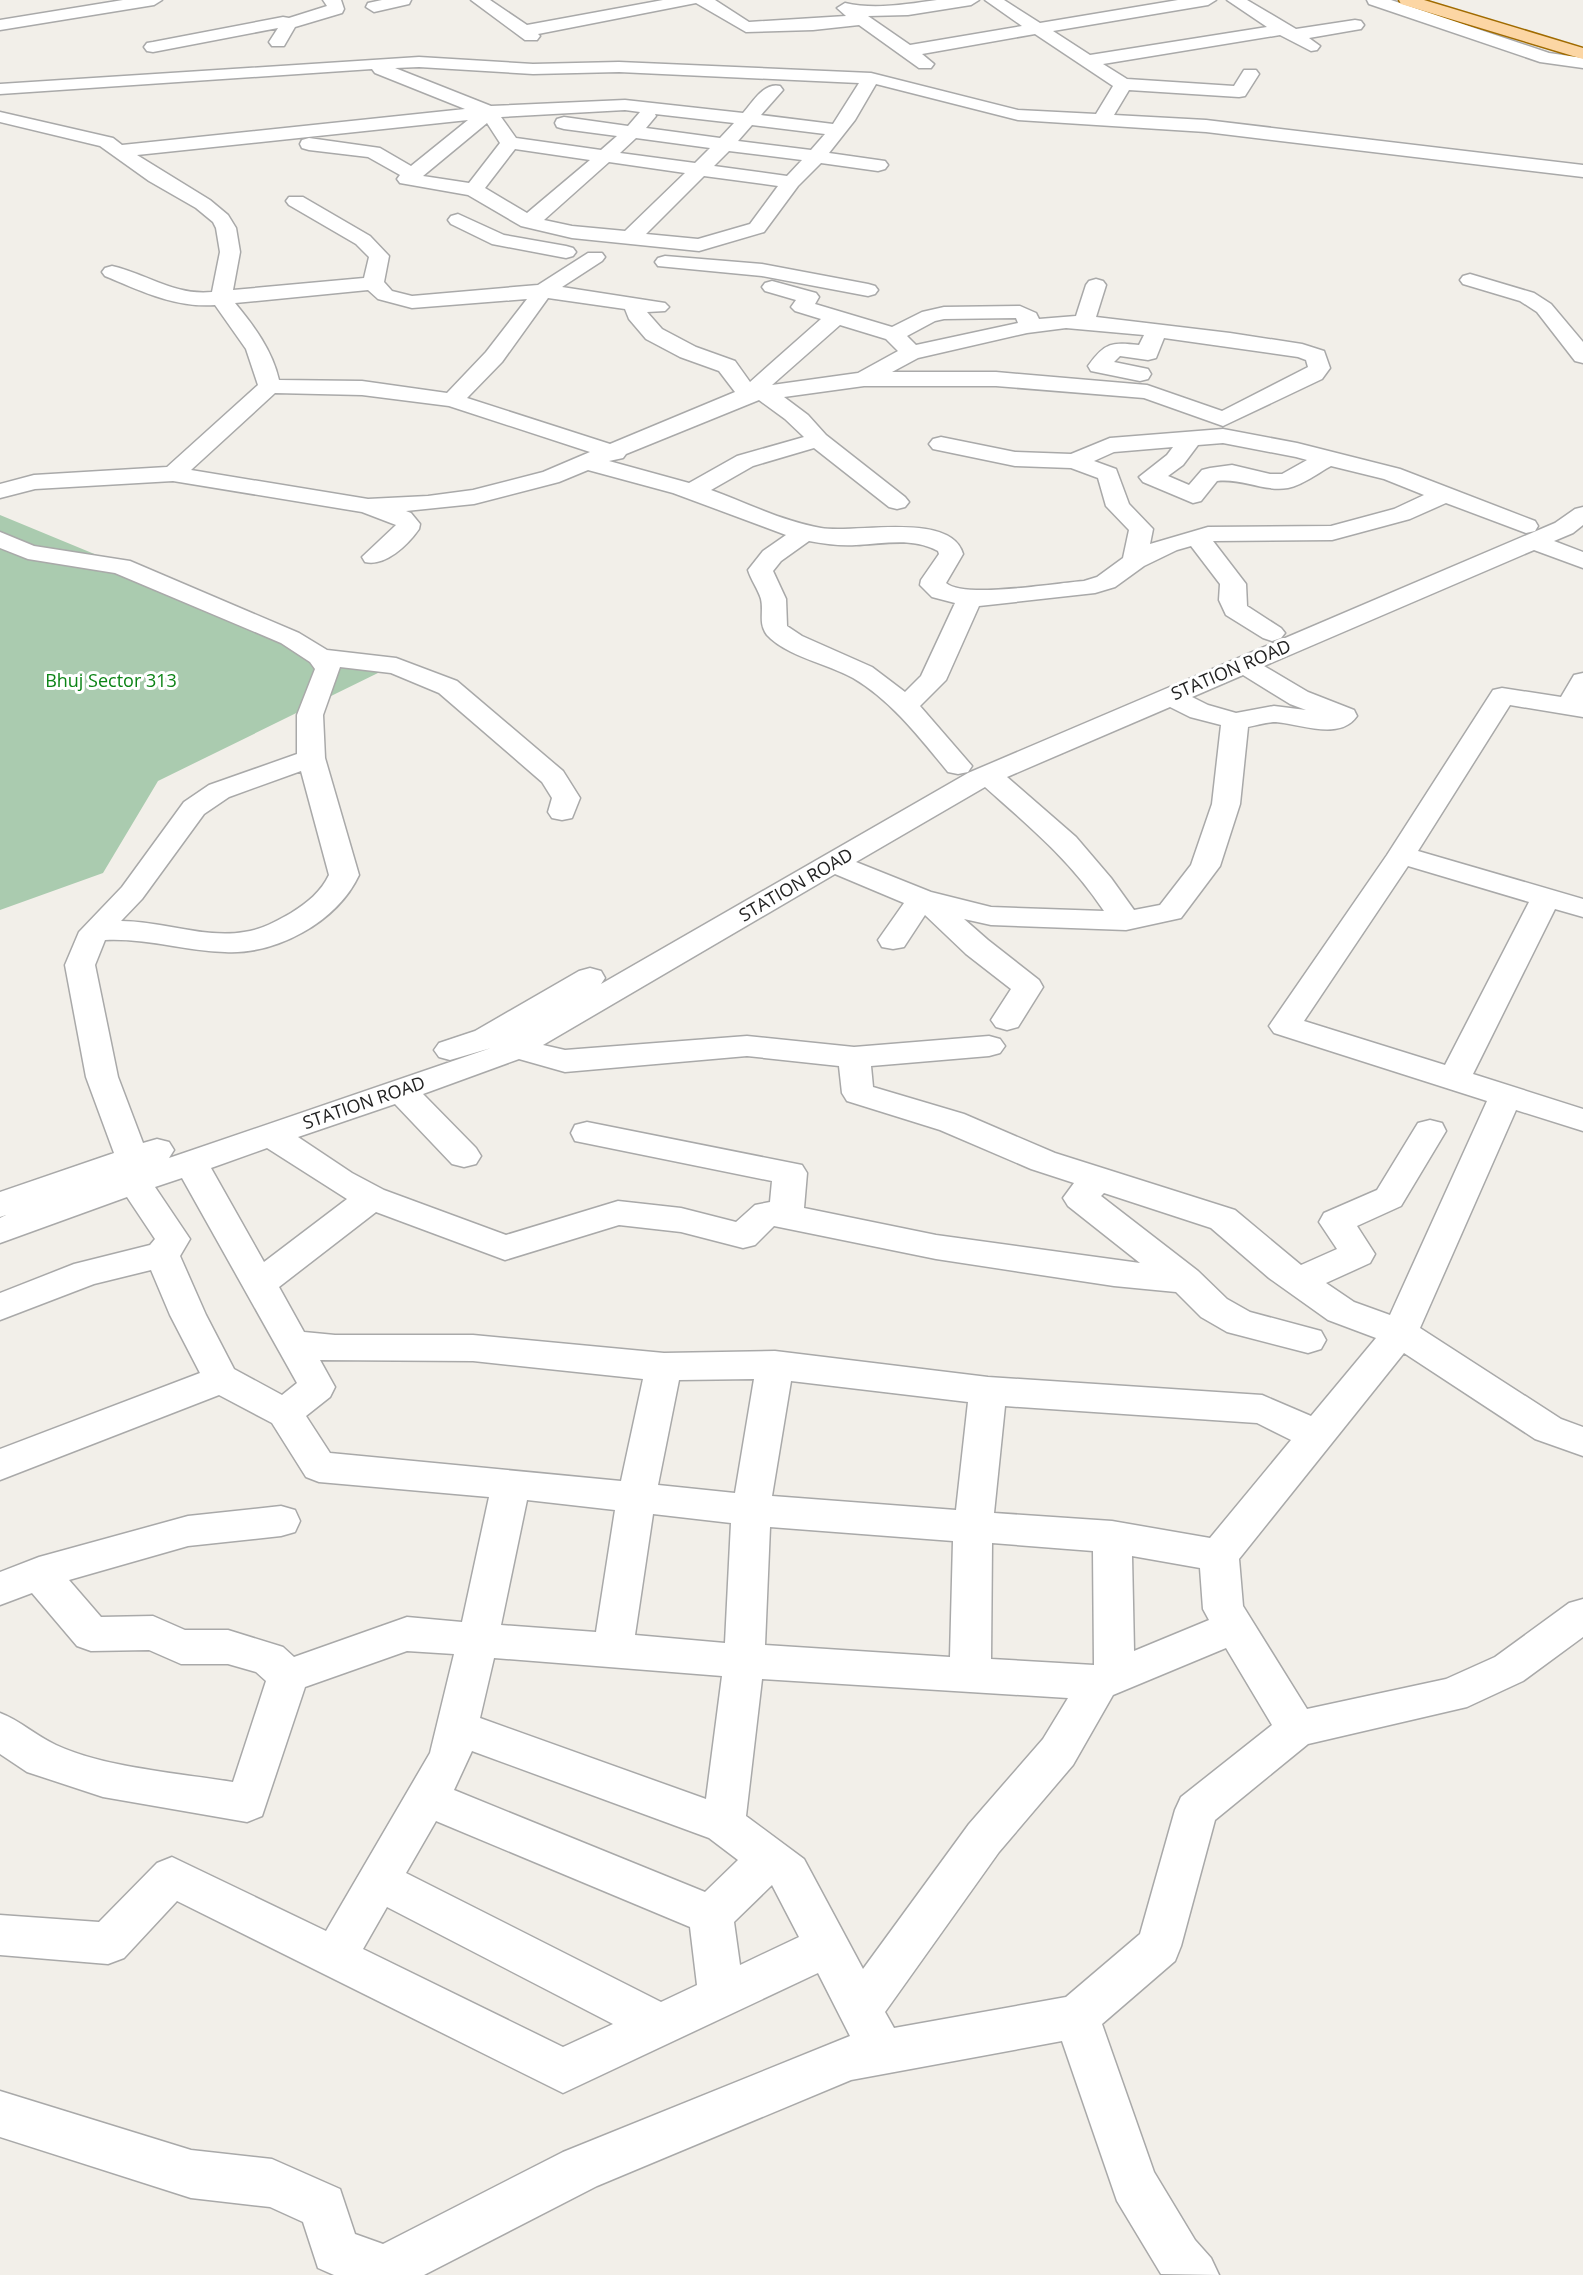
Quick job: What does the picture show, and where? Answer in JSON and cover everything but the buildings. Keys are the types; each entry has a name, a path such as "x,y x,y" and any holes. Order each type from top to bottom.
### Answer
{"main road":[{"path":"1407,0 1583,54"},
{"path":"1433,0 1583,46"}],"street":[{"path":"0,25 117,3 153,0"},
{"path":"153,47 283,22 290,24 336,9 335,3 331,0"},
{"path":"374,7 402,0"},
{"path":"484,3 527,34 690,0"},
{"path":"703,0 746,27 813,25 856,16 971,0"},
{"path":"832,0 929,67"},
{"path":"993,0 1123,84 1239,92 1250,74"},
{"path":"906,51 1208,0"},
{"path":"1235,0 1311,46"},
{"path":"1375,0 1546,58 1583,63"},
{"path":"484,3 512,2"},
{"path":"117,3 153,47 184,76"},
{"path":"1070,51 1263,17"},
{"path":"233,73 275,47 290,24"},
{"path":"1087,61 1288,32 1355,25"},
{"path":"0,70 8,88 418,62 489,68 619,68 871,78 890,81 1018,116 1218,127 1583,171"},
{"path":"368,64 489,112 878,165"},
{"path":"489,112 407,179 474,190 528,222 572,232 699,245 757,228 791,182 838,130 871,78"},
{"path":"612,81 655,108"},
{"path":"1101,121 1123,84"},
{"path":"630,238 724,145 774,90"},
{"path":"118,151 489,112 625,105 838,130"},
{"path":"528,222 606,157 655,108"},
{"path":"489,112 510,142 791,182"},
{"path":"0,117 106,142 203,204 221,219 226,228 230,252 221,299 251,336 266,368 269,386"},
{"path":"253,137 372,152 412,174"},
{"path":"474,190 510,142"},
{"path":"296,201 363,240 379,256 373,283"},
{"path":"458,220 498,240 595,257 616,258"},
{"path":"452,400 494,357 543,291 595,257"},
{"path":"649,261 762,270 868,290"},
{"path":"725,267 740,280 809,297 802,307 894,334 911,353"},
{"path":"112,272 172,296 197,300 373,283 386,295 412,302 543,291 660,308"},
{"path":"1470,280 1527,297 1544,308 1583,356"},
{"path":"1084,322 1096,285"},
{"path":"636,305 636,315 654,334 726,366 756,394 791,411 810,427 818,440 897,502"},
{"path":"894,334 929,316 977,311 1023,313 1029,316 1027,327"},
{"path":"756,394 836,317"},
{"path":"864,379 911,353 1027,327 1084,322 1230,339 1302,351 1316,356 1319,368 1314,374 1223,427 1191,438 1110,445 1074,461"},
{"path":"1157,331 1148,353 1115,349 1100,366 1158,378 1157,394"},
{"path":"368,506 428,503 474,497 551,477 756,394 864,379 996,379 1157,394 1223,427 1327,458 1392,474 1446,494 1530,533 1583,561"},
{"path":"173,474 269,386 362,388 452,400 615,453"},
{"path":"1191,438 1175,459 1151,477 1193,496 1210,475 1232,472 1270,482 1287,481 1327,458"},
{"path":"692,491 745,461 818,440"},
{"path":"941,444 1015,459 1074,461 1108,474 1118,506 1141,529 1135,561"},
{"path":"588,463 692,491 804,533 841,538 916,533 938,540 949,547 951,554 933,580 933,585 941,592 969,599 1086,588 1106,582 1135,561 1168,545 1208,534 1332,533 1402,514 1446,494"},
{"path":"0,491 34,482 173,474 368,506 402,518 408,524 407,528 374,557"},
{"name":"STATION ROAD","path":"0,1205 133,1171 191,1163 502,1055 988,775 1244,665 1530,533 1543,519 1583,490"},
{"name":"STATION ROAD","path":"0,1231 133,1171 486,1038 958,766 1272,633 1530,533 1564,528 1583,514"},
{"path":"804,533 772,556 760,570 775,605 773,619 776,628 794,641 838,659 862,673 906,705 958,766"},
{"path":"1197,537 1233,584 1232,600 1235,610 1272,633"},
{"path":"0,540 28,552 121,566 290,638 320,657 328,669 310,715 311,758 344,875 338,891 327,902 295,924 237,943 197,940 124,929 94,932"},
{"path":"906,705 933,680 969,599"},
{"path":"320,657 396,666 448,687 553,777 566,798 562,812"},
{"path":"1170,696 1199,711 1235,721 1274,714 1331,722 1344,716 1299,698 1244,665"},
{"path":"1579,699 1502,696 1401,855 1285,1026 1583,1120"},
{"path":"832,863 925,900 991,916 1126,921 1170,912 1205,866 1226,804 1235,721"},
{"path":"0,1307 86,1273 162,1255 173,1239 133,1171 102,1077 80,965 94,932 132,893 194,808 219,791 311,758"},
{"path":"988,775 1066,843 1101,884 1126,921"},
{"path":"1401,855 1583,908"},
{"path":"1454,1079 1546,898"},
{"path":"893,940 925,900"},
{"path":"925,900 977,947 1028,987 1007,1020"},
{"path":"516,1047 566,1061 747,1046 854,1057 989,1046"},
{"path":"854,1057 858,1093 952,1122 1043,1161 1223,1219 1298,1281 1341,1311 1400,1333 1548,1429 1583,1442"},
{"path":"401,1090 464,1156"},
{"path":"1297,1729 1223,1609 1219,1555 1400,1333 1506,1095"},
{"path":"1298,1281 1358,1254 1336,1222 1389,1198 1430,1131"},
{"path":"587,1133 790,1173 786,1217"},
{"path":"271,1135 340,1181 372,1198 505,1248 618,1213 681,1220 743,1236 767,1213 936,1247 1114,1273 1186,1280"},
{"path":"191,1163 317,1387 285,1413"},
{"path":"1097,1179 1080,1198 1186,1280 1214,1308 1240,1323 1308,1340"},
{"path":"259,1284 372,1198"},
{"path":"162,1255 188,1315 221,1379 285,1413 319,1467 511,1484 751,1510 1112,1537 1219,1555"},
{"path":"292,1344 335,1348 473,1348 664,1367 775,1365 988,1391 1262,1409 1316,1435"},
{"path":"724,1824 744,1660 751,1510 775,1365"},
{"path":"613,1650 636,1497 664,1367"},
{"path":"0,1465 221,1379"},
{"path":"970,1675 973,1527 988,1391"},
{"path":"334,1958 450,1757 478,1640 511,1484"},
{"path":"0,1588 39,1572 188,1531 281,1521"},
{"path":"860,2010 984,1838 1058,1752 1107,1680 1112,1537"},
{"path":"39,1572 91,1634 153,1633 181,1647 228,1647 269,1659 288,1677"},
{"path":"0,2114 191,2174 272,2184 323,2206 335,2251 380,2272 580,2169 849,2058 1077,2017 1159,1946 1196,1810 1297,1729 1452,1695 1509,1668 1583,1615"},
{"path":"288,1677 407,1634 970,1675 1107,1680 1234,1626"},
{"path":"0,1731 42,1759 103,1779 247,1803 288,1677"},
{"path":"457,1728 724,1824 770,1858 789,1873 882,2052"},
{"path":"427,1798 711,1915"},
{"path":"711,1915 770,1858"},
{"path":"0,1935 108,1943 172,1877 562,2071 828,1946"},
{"path":"379,1881 660,2025"},
{"path":"711,1915 721,1996"},
{"path":"1077,2017 1134,2184 1178,2257 1194,2275"}],"green space":[{"name":"Bhuj Sector 313","path":"0,515 380,672 158,781 103,873 0,910"}]}
